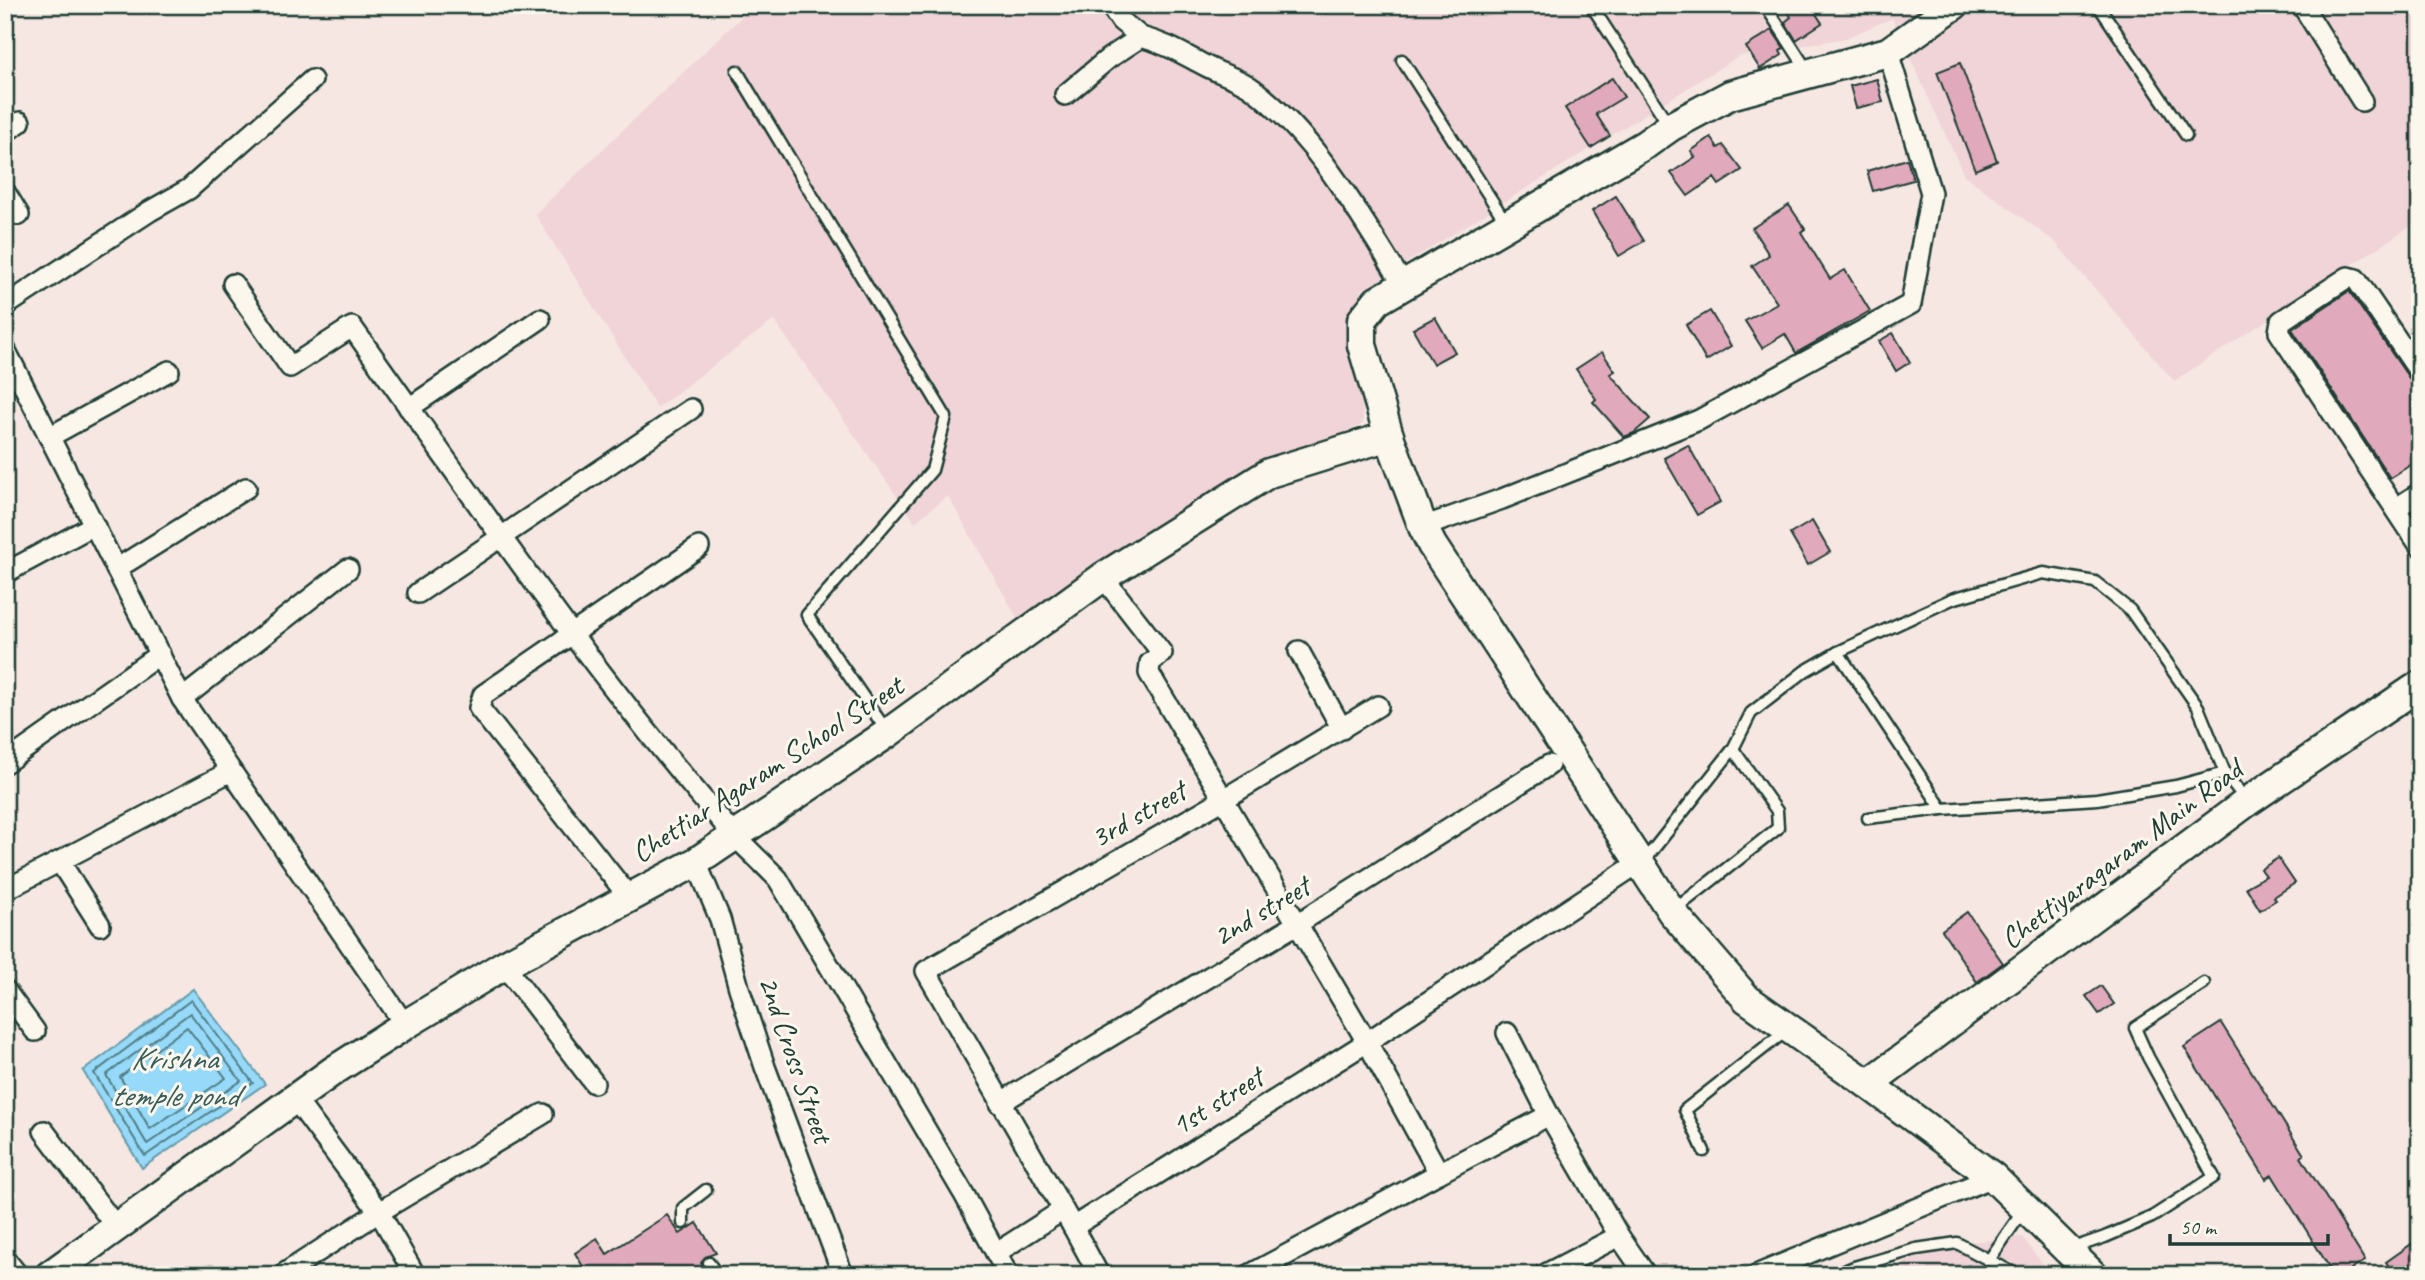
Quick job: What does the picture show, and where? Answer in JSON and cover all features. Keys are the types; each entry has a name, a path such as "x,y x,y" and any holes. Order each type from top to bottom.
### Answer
{"street":[{"path":"1110,5 1121,21 1141,37 1168,45 1250,87 1272,106 1320,159 1354,206 1403,284"},
{"path":"1954,5 1888,52 1730,95 1670,127 1647,144 1377,301 1362,320 1362,345 1389,436 1432,545 1672,912 1747,999 1993,1177 2093,1275"},
{"path":"2302,5 2362,101"},
{"path":"1065,95 1109,58 1141,37"},
{"path":"1423,527 1502,499 1699,420 1911,304 1931,193 1888,52"},
{"path":"5,306 150,211 189,189 312,80"},
{"path":"5,192 19,215"},
{"path":"2420,373 2356,279 2348,277 2281,321 2279,332 2420,546"},
{"path":"233,284 290,367 352,327 572,634 735,836 778,879 965,1196 1008,1275"},
{"path":"409,408 540,319"},
{"path":"5,349 182,699 405,1025"},
{"path":"48,437 169,371"},
{"path":"418,593 691,409"},
{"name":"Chettiar Agaram School Street","path":"50,1275 295,1099 405,1025 504,965 696,862 888,733 1103,577 1269,473 1389,436"},
{"path":"116,569 246,488"},
{"path":"2396,508 2420,493"},
{"path":"5,573 94,525"},
{"path":"629,897 479,708 483,695 699,547"},
{"path":"182,699 348,569"},
{"path":"1103,577 1162,653 1150,663 1149,673 1367,1042 1439,1172"},
{"path":"1299,651 1342,729"},
{"path":"5,763 160,654"},
{"name":"Chettiyaragaram Main Road","path":"1868,1084 2247,802 2420,685"},
{"name":"3rd street","path":"1000,1102 926,971 1224,799 1378,706"},
{"name":"2nd street","path":"1000,1102 1297,924 1549,765"},
{"path":"5,890 231,771"},
{"path":"60,862 100,926"},
{"name":"2nd Cross Street","path":"696,862 720,919 765,1067 843,1275"},
{"name":"1st street","path":"996,1253 1068,1219 1367,1042 1640,862"},
{"path":"504,965 594,1083"},
{"path":"5,990 35,1031"},
{"path":"1507,1033 1549,1115 1619,1236 1646,1275"},
{"path":"295,1099 379,1212 415,1275"},
{"path":"1000,1102 1099,1275"},
{"path":"282,1275 379,1212 543,1114"},
{"path":"1249,1275 1549,1115"},
{"path":"44,1131 116,1227"},
{"path":"1756,1275 1993,1177"},
{"path":"1544,1275 1619,1236"},
{"path":"5,1259 18,1275"}],"lane":[{"path":"1591,5 1670,127"},
{"path":"1765,5 1809,74"},
{"path":"2098,5 2186,135"},
{"path":"1402,60 1507,225"},
{"path":"737,71 946,417 932,470 807,615 888,733"},
{"path":"1640,862 1652,851 1733,749 1751,713 1805,671 1838,652 1952,599 2043,573 2095,582 2130,610 2198,707 2225,773 2247,802"},
{"path":"1838,652 1942,809"},
{"path":"1672,912 1778,828 1777,811 1733,749"},
{"path":"1868,818 1942,809 2097,799 2176,786 2225,773"},
{"path":"2068,1250 2152,1217 2214,1178 2135,1028 2204,983"},
{"path":"1704,1151 1685,1110 1787,1029"},
{"path":"683,1223 683,1208 706,1190"},
{"path":"1989,1260 2025,1208"},
{"path":"1835,1275 1916,1249 1956,1243 2017,1275"},
{"path":"709,1263 717,1275"}],"shaded area":[{"path":"754,5 2420,5 2420,220 2174,381 2054,241 1964,175 1892,18 1846,38 1739,56 1361,291 1363,424 1193,502 1023,628 948,496 915,522 774,320 657,408 535,214"},
{"path":"2022,1237 2051,1275 1870,1275 1957,1243"}],"water":[{"name":"Krishna temple pond","path":"193,989 265,1084 142,1168 83,1071"},
{"path":"1969,1265 1982,1275 1935,1275"}],"building":[{"path":"1784,5 1810,5 1822,23 1796,40 1785,22 1791,17"},
{"path":"1772,30 1784,48 1780,51 1782,55 1760,69 1746,47"},
{"path":"1960,63 1997,161 1975,170 1937,72"},
{"path":"1612,78 1624,97 1596,114 1610,136 1591,148 1565,108"},
{"path":"1877,79 1883,102 1856,108 1850,86"},
{"path":"1711,137 1718,148 1723,145 1742,170 1719,185 1714,178 1688,196 1671,173 1695,157 1691,151"},
{"path":"1907,159 1913,180 1873,191 1867,171"},
{"path":"1616,196 1644,241 1619,256 1592,211"},
{"path":"1789,205 1805,229 1801,232 1830,279 1845,270 1870,311 1796,353 1785,334 1762,348 1745,321 1777,303 1752,266 1769,255 1752,228"},
{"path":"2349,291 2420,394 2420,459 2390,478 2292,329"},
{"path":"1710,311 1731,346 1706,361 1686,325"},
{"path":"1435,317 1455,352 1433,364 1413,329"},
{"path":"1893,333 1910,362 1896,371 1879,341"},
{"path":"1602,352 1615,371 1610,374 1650,419 1634,433 1624,437 1593,402 1596,399 1576,369"},
{"path":"1688,445 1720,502 1697,515 1664,458"},
{"path":"1812,521 1830,552 1808,565 1790,534"},
{"path":"2278,858 2295,883 2260,910 2246,887 2266,876 2261,869"},
{"path":"1967,912 2003,963 1977,982 1942,930"},
{"path":"2101,986 2114,1004 2099,1014 2086,996"},
{"path":"2221,1023 2304,1155 2301,1157 2365,1261 2343,1275 2334,1275 2272,1175 2266,1179 2184,1047"},
{"path":"667,1215 680,1234 697,1223 716,1253 705,1257 701,1263 708,1275 588,1275 575,1253 597,1238 607,1254"},
{"path":"2420,1238 2420,1275 2395,1275 2386,1262"}]}
